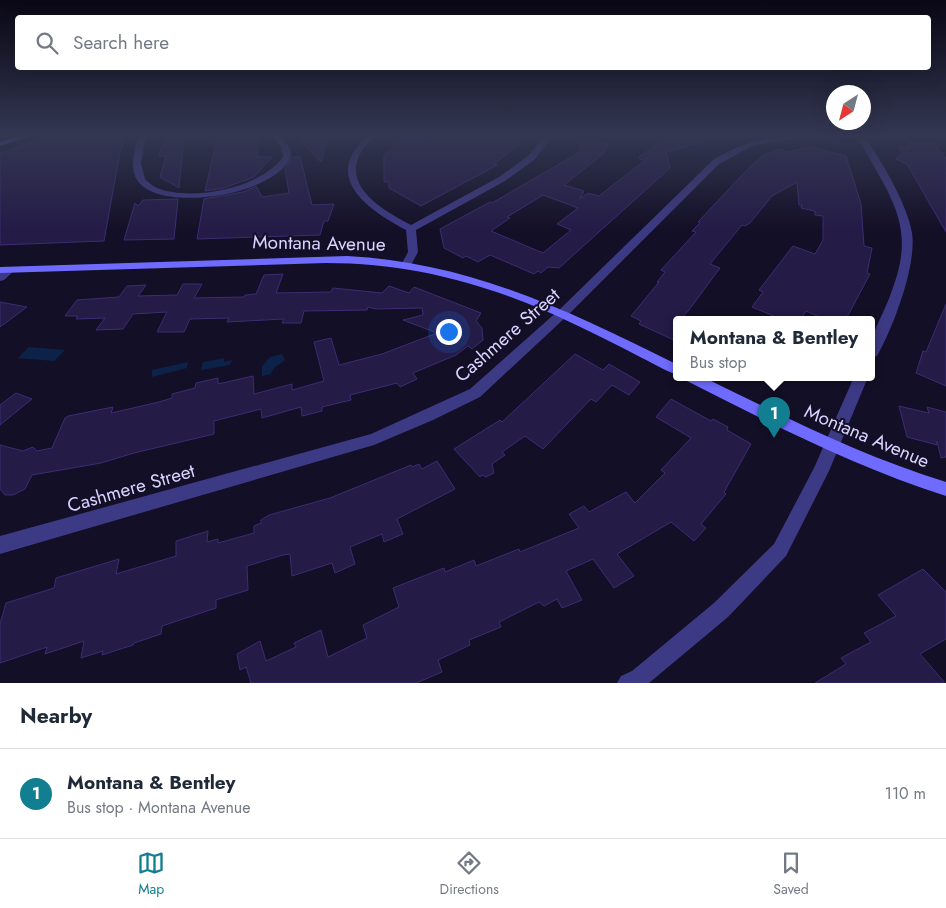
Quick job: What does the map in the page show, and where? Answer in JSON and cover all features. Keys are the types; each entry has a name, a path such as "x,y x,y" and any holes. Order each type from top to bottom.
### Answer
{"street":[{"path":"138,167 141,180 157,191 185,196 218,194 266,178 282,167"},
{"path":"353,167 352,174 355,187 368,204 411,229"},
{"path":"411,229 502,179 519,167"},
{"name":"Cashmere Street","path":"0,545 374,438 428,416 475,393 563,313 711,167"},
{"path":"875,346 898,290 909,247 904,219 877,167"},
{"path":"406,265 413,252 411,229"},
{"name":"Montana Avenue","path":"5,270 328,259 406,265 494,285 563,313 673,368"},
{"path":"0,278 5,270"},
{"name":"Montana Avenue","path":"700,381 832,446 889,470 946,489"},
{"path":"628,683 640,678 721,610 780,550 832,446 860,381"}],"water":[{"path":"29,347 65,350 54,361 18,358"},
{"path":"282,354 285,360 275,367 271,374 262,376 262,366 270,357"},
{"path":"224,358 224,362 232,360 230,365 201,370 203,362"},
{"path":"188,362 187,368 152,377 152,370"}],"building":[{"path":"0,167 117,167 104,241 0,245"},
{"path":"163,167 181,167 179,188 160,177"},
{"path":"211,167 263,167 254,177 224,188 205,191"},
{"path":"286,167 302,167 312,205 334,204 328,221 324,221 320,235 197,239 204,199 243,192 256,186 262,197 289,193"},
{"path":"384,167 494,167 421,206 389,188 389,182 384,182"},
{"path":"554,167 587,167 564,185 584,191 580,199 588,193 599,196 637,167 670,167 559,268 548,267 541,273 538,271 534,274 490,255 478,262 466,256 463,258 444,248 440,229 490,202 492,203","holes":["543,195 578,208 557,224 571,230 543,253 491,231 510,218 507,217"]},
{"path":"751,167 849,167 861,204 864,246 872,248 867,273 870,274 848,316 817,316 806,311 803,316 774,316 752,307 763,292 759,290 793,246 815,254 823,240 823,216 815,215 815,211 801,208 802,205 799,205 797,182 772,196 750,223 745,226 742,225 710,264 720,268 684,316 673,316 673,340 639,324 641,321 631,316 659,282 657,282 665,272 661,270 696,232 692,231 700,223 698,222"},
{"path":"909,167 946,167 946,232"},
{"path":"178,199 174,239 124,240 135,203 138,206 143,200"},
{"path":"283,274 276,293 331,292 333,288 382,293 389,286 409,293 414,287 481,313 476,321 482,328 483,340 472,349 468,346 456,355 413,373 417,379 400,387 397,383 350,395 351,400 322,407 322,411 302,416 301,407 262,418 261,409 214,421 214,434 101,463 32,475 25,489 13,495 5,495 0,489 0,445 23,451 33,447 37,451 52,448 65,418 68,416 113,407 111,413 159,402 172,398 172,394 195,388 196,383 218,378 218,384 253,376 254,394 292,384 292,390 324,381 314,342 331,338 339,365 382,354 437,333 403,320 423,315 422,308 376,309 368,307 367,310 304,311 301,323 282,323 284,319 227,322 229,318 190,319 184,332 157,332 167,312 133,314 123,329 96,330 105,318 76,319 78,316 65,316 77,300 119,297 127,286 146,285 138,296 177,295 183,284 202,284 194,298 244,297 245,295 256,294 264,275"},
{"path":"0,302 27,307 0,327"},
{"path":"946,304 946,386 916,373 923,351 926,352"},
{"path":"575,354 603,370 609,364 640,382 629,395 612,385 596,402 591,399 543,449 525,436 502,452 505,455 492,464 494,473 486,477 482,475 480,477 454,449 500,420 502,422"},
{"path":"16,393 32,399 0,425 0,405"},
{"path":"671,399 711,421 713,419 728,427 727,430 751,444 724,492 726,494 701,524 706,528 694,541 671,522 617,554 634,576 614,588 593,559 566,571 582,600 562,608 557,599 544,606 539,602 499,622 501,627 469,640 470,645 438,660 442,672 416,683 251,683 246,667 240,670 237,654 260,641 266,661 296,647 294,643 321,630 328,657 367,638 363,625 399,607 393,588 444,568 445,572 474,560 476,566 519,549 520,552 579,528 569,514 584,506 589,512 626,492 635,503 665,473 661,470 691,438 656,417"},
{"path":"899,406 929,413 927,407 946,412 946,457 941,458 937,441 937,445 907,437"},
{"path":"437,461 455,489 397,519 403,534 384,542 382,534 350,547 355,564 335,573 332,563 292,576 290,554 283,555 247,566 248,590 216,600 216,608 162,626 161,634 133,645 102,655 103,651 81,658 84,641 45,654 47,647 0,663 0,624 6,603 54,588 56,578 119,559 116,574 176,556 176,541 208,531 207,542 218,539 218,543 254,533 254,526 261,523 261,520 269,515 330,498 411,465 412,467 419,464 422,469"},
{"path":"923,569 946,592 946,639 920,654 945,683 815,683 846,664 841,658 871,642 864,633 896,616 878,595"}],"place":[{"name":"Montana & Bentley","path":"774,438"}]}
